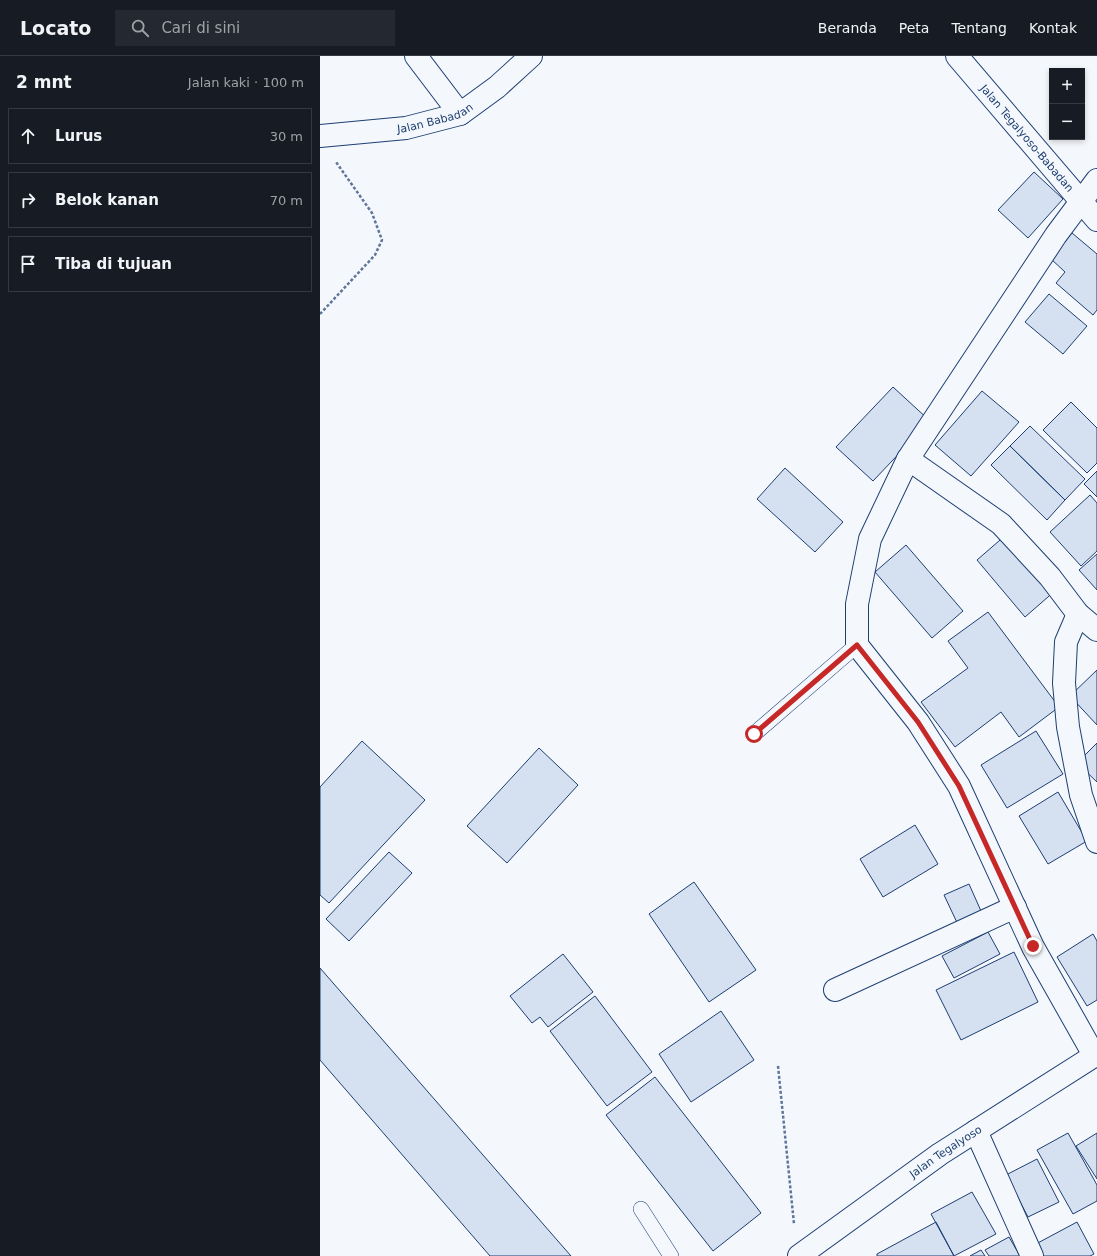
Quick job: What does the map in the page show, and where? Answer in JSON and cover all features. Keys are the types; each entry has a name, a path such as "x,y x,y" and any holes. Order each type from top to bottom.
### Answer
{"street":[{"path":"416,56 460,114"},
{"name":"Jalan Babadan","path":"320,136 406,128 460,114 497,88 530,56"},
{"name":"Jalan Tegalyoso-Babadan","path":"957,56 1097,220"},
{"path":"1096,1054 1033,946 959,786 918,722 857,645 857,604 870,539 908,459 995,325 1080,201 1097,180"},
{"path":"908,459 1001,524 1050,577 1078,614 1097,630"},
{"path":"1078,614 1066,642 1064,683 1068,727 1081,795 1097,842"},
{"path":"835,990 1015,906"},
{"name":"Jalan Tegalyoso","path":"799,1256 821,1250 940,1154 1096,1054"},
{"path":"976,1131 1032,1256"}],"lane":[{"path":"754,734 857,645"},
{"path":"641,1208 671,1256"}],"path":[{"path":"320,314 375,254 382,240 372,213 333,158"},
{"path":"778,1066 795,1225"}],"building":[{"path":"1034,172 1063,199 1028,238 998,210"},
{"path":"1072,233 1097,254 1097,310 1093,315 1056,283 1065,272 1050,258"},
{"path":"1049,294 1087,326 1063,354 1025,322"},
{"path":"893,387 930,421 873,481 836,447"},
{"path":"982,391 1019,422 971,476 935,445"},
{"path":"1071,402 1097,428 1097,463 1087,473 1043,430"},
{"path":"1030,426 1085,479 1065,500 1010,446"},
{"path":"1010,446 1065,500 1047,520 991,465"},
{"path":"785,468 843,522 815,552 757,499"},
{"path":"1097,471 1097,497 1084,484"},
{"path":"1090,495 1097,503 1097,551 1081,566 1050,532"},
{"path":"1007,534 1056,590 1025,617 977,560"},
{"path":"906,545 963,611 932,638 875,572"},
{"path":"1097,554 1097,590 1079,570"},
{"path":"988,612 1059,707 1019,737 1001,712 955,747 921,702 968,668 948,641"},
{"path":"1097,670 1097,725 1070,696"},
{"path":"1036,731 1063,774 1007,808 981,765"},
{"path":"362,741 425,800 329,903 320,895 320,787"},
{"path":"1097,743 1097,782 1077,763"},
{"path":"539,748 578,785 507,863 467,826"},
{"path":"1058,792 1087,841 1048,864 1019,816"},
{"path":"915,825 938,864 883,897 860,859"},
{"path":"389,852 412,873 349,941 326,919"},
{"path":"694,882 756,970 709,1002 649,914"},
{"path":"969,884 985,920 961,931 944,895"},
{"path":"988,932 1000,954 954,978 942,956"},
{"path":"1093,934 1097,941 1097,1000 1087,1006 1057,957"},
{"path":"1014,952 1038,1002 961,1040 936,990"},
{"path":"563,954 593,992 548,1027 540,1017 532,1023 510,996"},
{"path":"320,968 571,1256 490,1256 320,1060"},
{"path":"595,996 652,1072 607,1106 550,1031"},
{"path":"721,1011 754,1060 691,1102 659,1054"},
{"path":"655,1077 761,1213 713,1251 606,1115"},
{"path":"1068,1133 1097,1185 1097,1201 1073,1214 1037,1150"},
{"path":"1097,1133 1097,1179 1076,1146"},
{"path":"1037,1159 1059,1202 1028,1217 1006,1175"},
{"path":"972,1192 996,1234 954,1256 931,1214"},
{"path":"936,1222 954,1256 877,1256 877,1254"},
{"path":"1077,1222 1094,1254 1090,1256 1040,1256 1034,1245"},
{"path":"1009,1237 1020,1256 989,1256 985,1250"},
{"path":"981,1250 985,1256 970,1256"}],"route":[{"path":"754,734 857,645 918,722 959,786 1033,946"}]}
